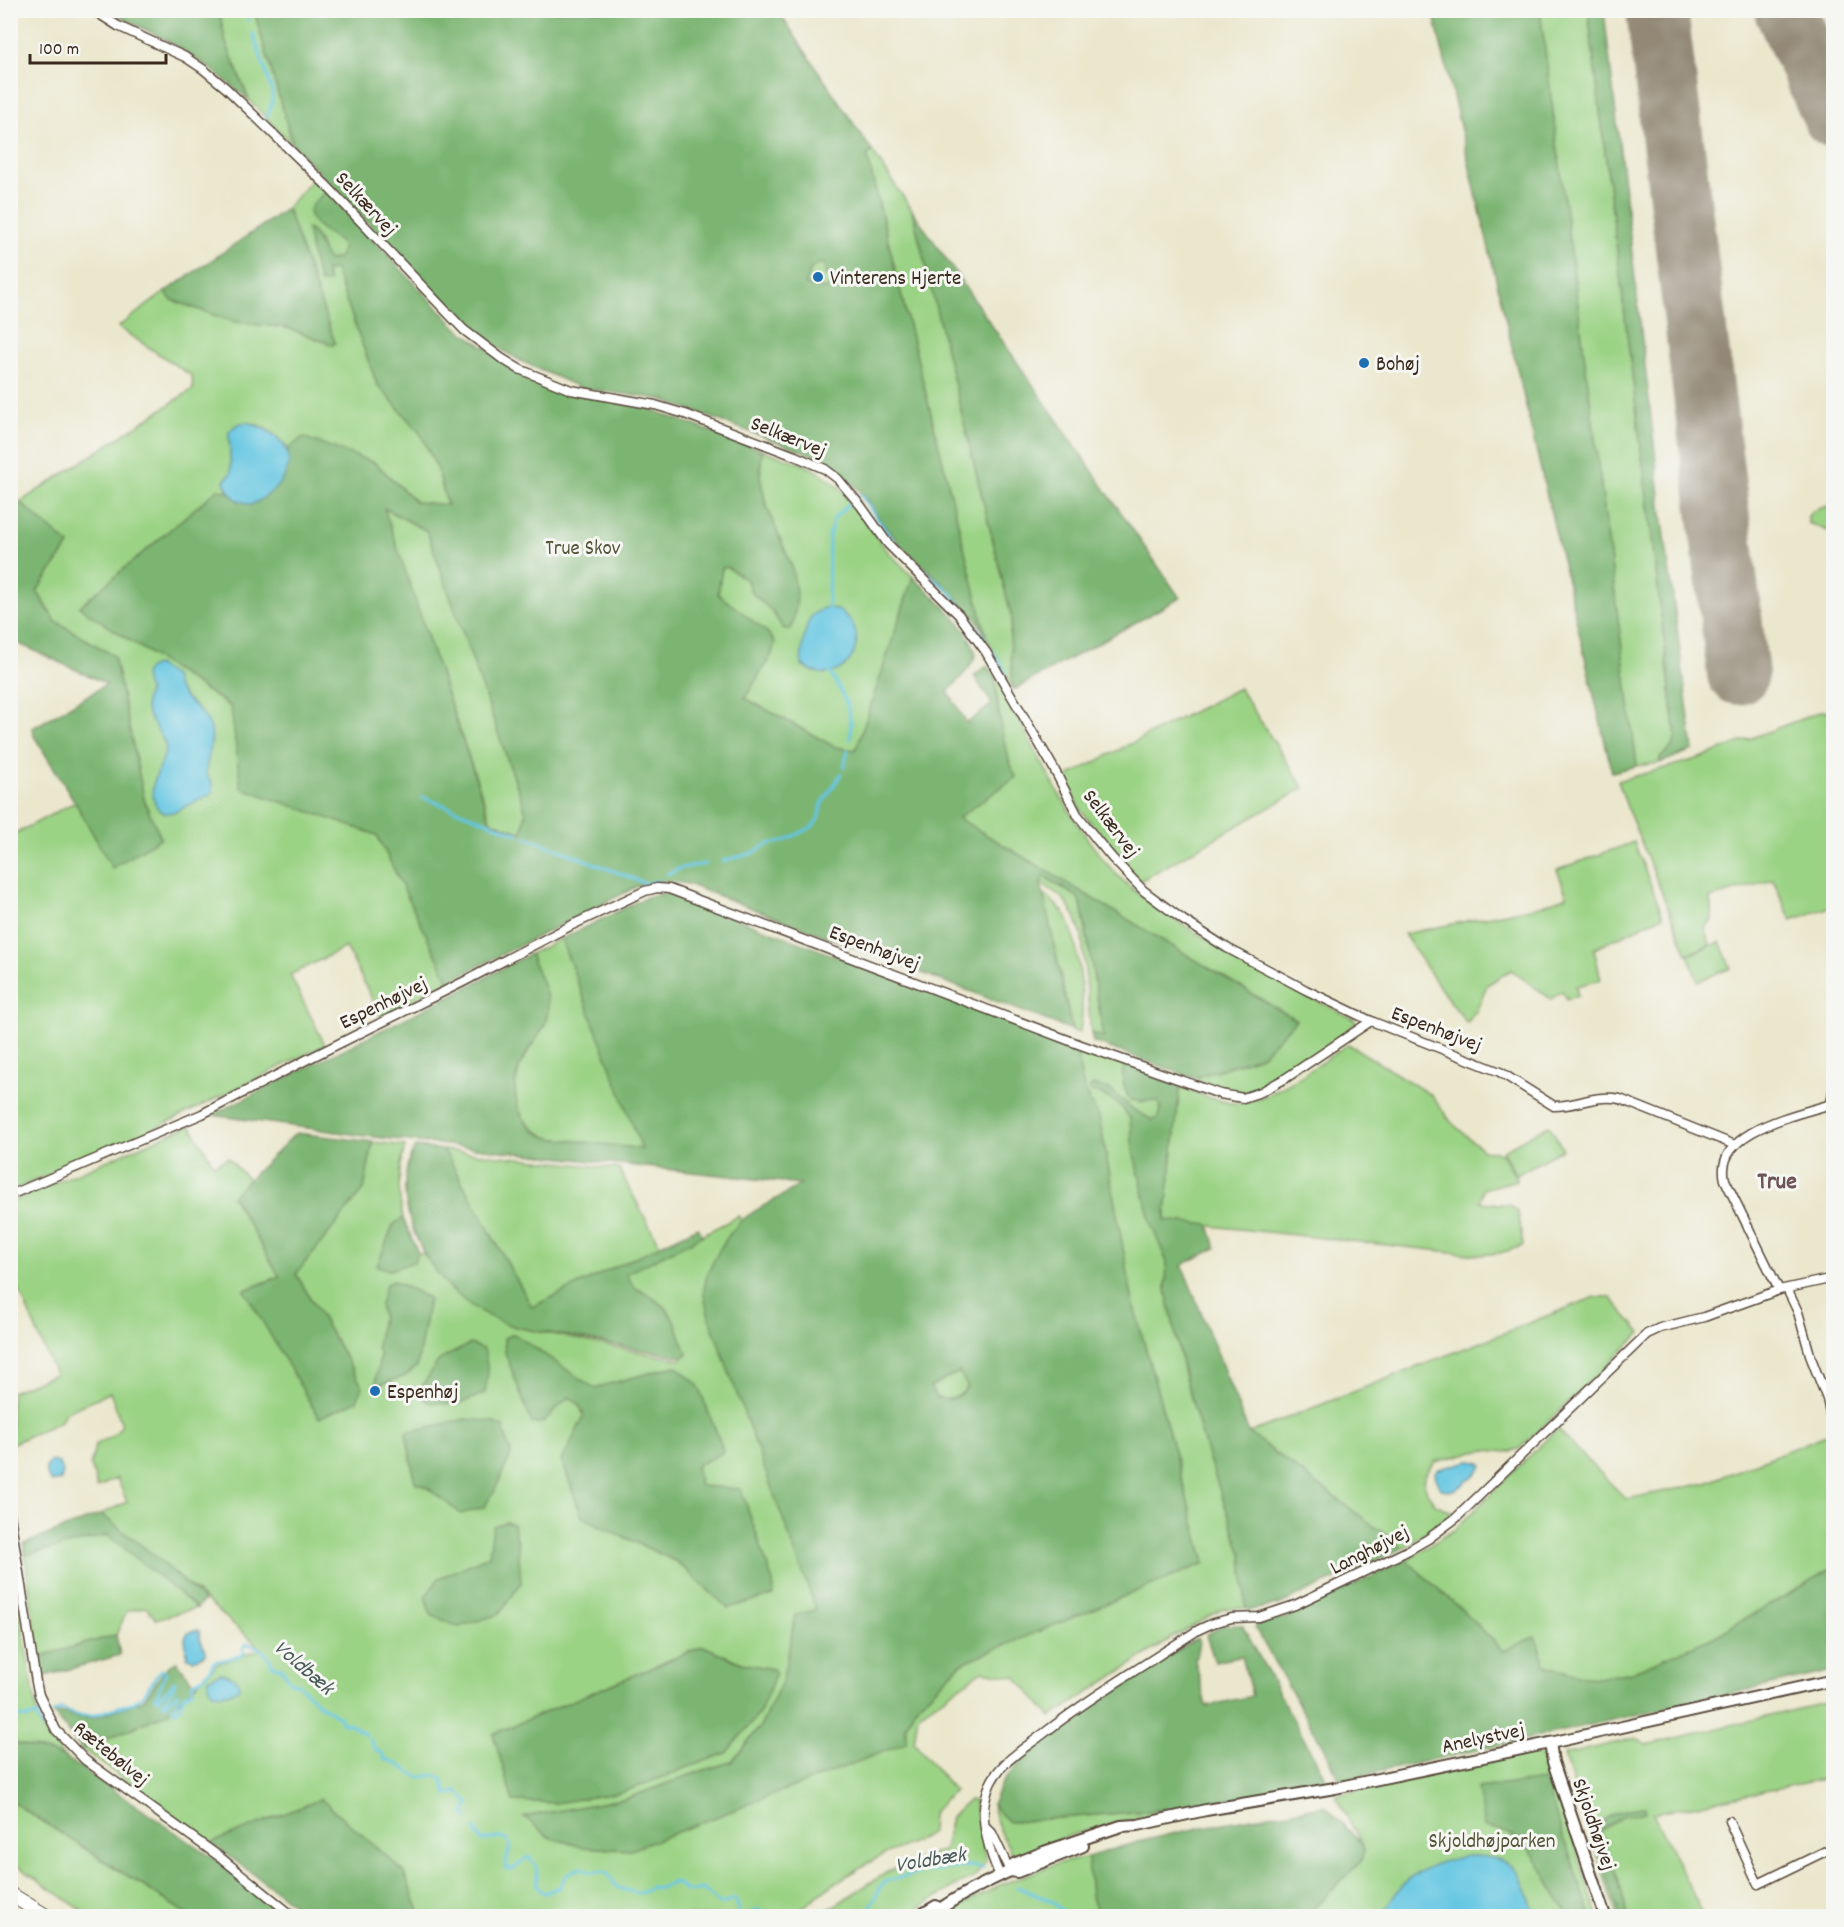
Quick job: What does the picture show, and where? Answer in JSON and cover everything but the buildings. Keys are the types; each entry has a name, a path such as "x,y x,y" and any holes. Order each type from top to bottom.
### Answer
{"highway":[{"path":"10,1894 46,1917"}],"street":[{"name":"Selkærvej","path":"93,10 118,26 172,50 218,81 326,185 464,330 501,358 519,369 571,390 655,405 686,414 795,456 825,469 838,479 888,544 959,615 1009,690 1077,814 1113,859 1144,891 1200,932 1227,948 1371,1021"},
{"name":"Espenhøjvej","path":"10,1195 202,1114 572,925 645,891 657,888 669,889 1081,1044 1234,1098 1252,1095 1274,1085 1371,1021 1500,1072 1554,1106 1595,1098 1620,1099 1735,1145"},
{"path":"1833,1086 1831,1104 1833,1114"},
{"path":"1831,1104 1786,1118 1742,1138 1725,1159 1723,1169 1725,1180 1783,1290 1798,1311 1811,1358 1827,1399 1833,1432"},
{"name":"Langhøjvej","path":"1005,1873 985,1836 985,1798 999,1770 1065,1717 1198,1630 1232,1617 1260,1617 1295,1605 1428,1539 1456,1518 1647,1334 1783,1290 1833,1278"},
{"name":"Rætebølvej","path":"10,1515 36,1682 39,1695 56,1730 85,1760 220,1857 293,1917"},
{"name":"Anelystvej","path":"931,1917 942,1907 1005,1873 1014,1864 1044,1851 1121,1826 1138,1825 1206,1810 1347,1786 1833,1680"},
{"name":"Skjoldhøjvej","path":"1550,1743 1553,1762 1605,1917"},
{"path":"1729,1821 1758,1884 1833,1847"},
{"name":"Anelystvej","path":"919,1917 935,1906 942,1907"},
{"path":"1824,1917 1833,1912"}],"green space":[{"path":"110,11 219,11 226,43 249,100 210,68 170,42"},
{"path":"219,11 254,11 293,145 249,100 226,43"},
{"path":"254,11 778,11 872,151 867,156 986,636 978,621 900,544 882,523 861,492 841,473 813,455 661,399 581,388 521,361 485,340 451,309 293,145","holes":["819,263 825,265 825,274 832,279 831,285 824,289 805,284 812,268"]},
{"path":"1433,11 1540,11 1637,766 1612,772"},
{"path":"1540,11 1588,11 1676,738 1671,748 1660,758 1660,763 1637,766"},
{"path":"1588,11 1604,11 1663,521 1693,750 1660,763 1660,758 1671,748 1676,737"},
{"path":"872,151 912,210 1012,619 1010,634 1013,690 986,636 867,156"},
{"path":"315,177 326,191 313,204 319,227 337,238 343,245 343,253 336,259 328,260 315,235 308,229 320,283 328,282 324,271 335,270 377,384 420,433 438,470 447,505 416,502 375,463 304,438 288,449 276,436 261,426 245,423 229,432 231,473 224,481 228,492 218,489 80,607 231,707 242,788 377,835 449,981 381,1017 346,947 290,975 325,1045 154,1129 11,1191 11,836 75,802 112,867 161,838 145,803 114,656 55,621 37,591 69,545 20,502 193,389 192,376 118,327 165,292 172,300 234,322 288,328 332,345 335,343 288,211 285,210"},
{"name":"True Skov","path":"326,191 457,328 522,373 564,392 649,409 762,450 760,477 766,505 792,567 797,600 792,627 790,630 783,628 772,611 751,592 747,580 727,567 722,568 718,594 767,632 775,642 772,654 745,698 835,747 855,750 913,577 959,623 972,644 976,655 969,668 948,692 967,723 992,704 974,676 987,666 993,675 1004,740 1016,777 958,818 1296,1020 1261,1056 1194,1078 1093,1042 1091,1033 1104,1037 1082,908 1078,897 1044,876 1041,883 1072,1030 688,884 669,881 640,885 449,981 377,835 241,788 231,707 79,607 218,489 228,492 238,501 269,491 276,486 286,473 288,449 303,437 375,463 416,502 447,505 438,470 420,433 377,384 335,270 325,271 329,282 320,283 307,229 317,239 328,260 336,259 342,253 343,246 315,223 309,212 313,204","holes":["384,508 427,531 526,812 522,833 490,821"]},
{"path":"285,210 288,211 335,343 333,345 288,328 234,322 172,300 165,292"},
{"path":"912,210 1180,598 1013,690 1010,634 1012,619"},
{"path":"819,263 825,265 832,279 831,285 824,289 805,284 812,268"},
{"path":"762,450 814,469 838,486 884,547 913,577 855,750 835,747 745,698 772,654 718,594 722,568 727,567 747,580 751,592 772,611 783,628 792,567 766,505 760,477"},
{"path":"20,502 69,545 37,591 55,621 114,656 145,803 161,838 112,868 34,736 33,728 107,684 11,640 11,508"},
{"path":"1833,504 1833,533 1808,523 1808,516 1813,511"},
{"path":"383,508 427,531 526,812 522,833 491,821"},
{"path":"995,675 1069,811 1098,853 1127,884 1143,898 1215,944 1354,1019 1356,1022 1351,1028 1299,1066 1256,1090 1233,1092 1194,1078 1261,1056 1296,1020 958,818 1016,777 1004,741"},
{"path":"1239,688 1304,788 1140,881 1081,811 1064,778"},
{"path":"1822,711 1830,711 1833,714 1833,906 1791,920 1773,880 1710,898 1712,920 1705,928 1710,945 1687,954 1618,781 1697,759"},
{"path":"1634,842 1663,916 1594,949 1601,980 1576,986 1578,996 1567,999 1562,991 1551,999 1511,970 1487,985 1477,1010 1467,1023 1404,934 1540,906 1567,896 1557,870"},
{"path":"1043,876 1078,897 1082,908 1104,1038 1091,1033 1082,936 1075,916 1063,898 1041,883"},
{"path":"669,893 1078,1048 1083,1084 1099,1116 1133,1303 1205,1563 962,1663 915,1708 906,1726 906,1743 631,1850 582,1847 549,1837 524,1817 628,1798 731,1762 760,1727 783,1680 795,1616 816,1609 711,1323 704,1291 712,1264 735,1227 754,1211 801,1184 374,1137 212,1115 530,954 545,989 548,1011 544,1025 524,1057 517,1074 516,1097 523,1118 530,1127 551,1138 642,1149 561,939 649,896","holes":["959,1372 967,1386 955,1398 946,1399 937,1398 930,1387"]},
{"path":"1043,893 1064,913 1073,938 1080,972 1082,1007 1079,1033 1072,1030"},
{"path":"561,939 643,1149 549,1138 535,1130 523,1118 515,1103 515,1086 520,1065 545,1025 545,992 530,954"},
{"path":"1720,942 1731,968 1698,981 1688,955"},
{"path":"1348,1044 1431,1095 1452,1123 1483,1150 1502,1153 1517,1180 1483,1189 1480,1202 1510,1205 1518,1212 1523,1246 1500,1253 1479,1255 1165,1221 1180,1087 1220,1101 1246,1102 1261,1098 1292,1081"},
{"path":"1078,1048 1124,1063 1139,1102 1151,1100 1158,1102 1161,1109 1159,1118 1152,1120 1134,1110 1109,1089 1092,1085 1090,1087 1090,1090 1111,1098 1130,1118 1133,1149 1151,1224 1167,1262 1166,1290 1184,1374 1209,1459 1242,1554 1246,1608 1223,1609 1173,1637 1051,1717 1016,1677 983,1671 918,1715 914,1742 954,1791 932,1813 931,1832 926,1836 861,1867 826,1890 793,1916 421,1916 403,1871 321,1799 211,1843 82,1749 167,1713 217,1664 262,1649 155,1556 101,1514 127,1502 117,1478 97,1488 91,1464 95,1445 114,1435 122,1425 110,1392 65,1413 60,1422 11,1444 11,1392 55,1374 11,1271 10,1202 190,1125 214,1165 228,1158 249,1180 232,1196 280,1276 244,1291 362,1386 296,1274 364,1189 373,1142 405,1146 399,1182 403,1218 393,1225 378,1266 414,1262 418,1253 423,1253 451,1290 503,1322 516,1327 679,1360 687,1354 675,1322 667,1309 634,1287 625,1274 739,1216 742,1221 722,1246 711,1323 817,1609 795,1616 783,1680 760,1727 731,1762 628,1798 525,1817 549,1837 582,1847 631,1850 906,1726 915,1708 962,1663 1205,1563 1133,1303 1099,1116 1086,1091","holes":["393,1281 429,1298 417,1366 405,1376 376,1386 380,1355 377,1348 382,1316 380,1304","514,1334 594,1388 676,1366 728,1608 677,1562 582,1517 562,1461 584,1416 579,1404 569,1397 532,1423 505,1352 504,1338","406,1432 511,1455 494,1492 484,1507 415,1482","494,1526 499,1613 439,1578 489,1556","703,1646 742,1663 773,1669 513,1801 493,1734"]},
{"path":"1124,1063 1180,1087 1165,1220 1209,1225 1216,1248 1182,1265 1249,1433 1403,1548 1278,1605 1250,1610 1246,1608 1242,1554 1209,1459 1184,1374 1166,1290 1167,1262 1151,1224 1133,1149 1130,1118 1120,1105 1090,1090 1092,1085 1109,1089 1134,1110 1152,1120 1159,1117 1161,1109 1158,1102 1130,1100 1123,1082"},
{"path":"1549,1125 1563,1149 1516,1175 1502,1151"},
{"path":"296,1133 373,1142 364,1189 296,1274 362,1386 357,1401 319,1418 244,1290 280,1277 232,1196"},
{"path":"415,1147 444,1150 532,1307 698,1227 702,1236 626,1274 634,1287 667,1309 675,1322 687,1354 683,1357 516,1327 498,1321 466,1302 439,1275 428,1260 412,1226 405,1186 407,1166"},
{"path":"444,1150 619,1169 660,1246 532,1307"},
{"path":"403,1218 418,1253 414,1262 390,1270 377,1266 393,1225"},
{"path":"393,1281 429,1298 417,1366 405,1376 375,1386 380,1355 377,1348 382,1316 380,1305 386,1284"},
{"path":"1595,1297 1610,1297 1641,1333 1519,1449 1506,1452 1486,1450 1435,1462 1423,1481 1435,1504 1452,1512 1403,1548 1249,1433"},
{"path":"514,1334 594,1388 676,1366 698,1385 724,1452 696,1466 700,1486 741,1489 773,1582 774,1595 728,1608 677,1562 582,1517 562,1461 584,1416 579,1404 569,1397 543,1422 532,1424 505,1352 504,1338"},
{"path":"470,1344 484,1349 488,1372 485,1393 457,1405 428,1402 418,1392 439,1360"},
{"path":"960,1372 967,1386 962,1393 946,1400 934,1395 929,1387"},
{"path":"465,1419 490,1421 503,1427 511,1454 494,1492 484,1507 461,1514 428,1488 415,1482 406,1432"},
{"path":"1557,1429 1626,1499 1706,1483 1826,1435 1833,1450 1833,1568 1712,1638 1632,1672 1599,1678 1584,1677 1504,1652 1463,1611 1406,1560 1454,1530"},
{"path":"101,1514 155,1556 204,1600 197,1608 108,1535 25,1555 24,1544"},
{"path":"505,1522 513,1524 518,1542 521,1583 499,1614 459,1627 431,1615 425,1597 439,1578 489,1556 493,1526"},
{"path":"108,1535 197,1608 156,1619 146,1607 127,1611 116,1635 38,1657 25,1555"},
{"path":"10,1556 39,1724 63,1756 11,1742"},
{"path":"1406,1560 1504,1651 1535,1636 1546,1666 1584,1677 1599,1678 1632,1672 1712,1638 1833,1568 1833,1671 1341,1780 1322,1742 1255,1628 1258,1623 1285,1618"},
{"path":"1223,1625 1242,1625 1328,1783 1170,1809 1009,1822 992,1805 1001,1784 1026,1756 1056,1731 1197,1638 1199,1643 1195,1660 1206,1706 1252,1696 1242,1656 1215,1662 1206,1635"},
{"path":"116,1635 120,1655 41,1677 38,1657"},
{"path":"703,1646 741,1663 773,1669 776,1673 759,1714 726,1753 623,1792 556,1803 513,1801 493,1734"},
{"path":"177,1662 195,1685 167,1713 82,1749 54,1714 64,1713 94,1718 143,1700 168,1666"},
{"path":"1833,1701 1833,1777 1653,1814 1704,1916 1617,1916 1564,1755 1636,1738 1646,1745"},
{"path":"11,1742 63,1756 216,1860 281,1916 190,1916 11,1801"},
{"name":"Skjoldhøjparken","path":"1531,1752 1541,1756 1549,1767 1598,1916 1306,1916 1361,1861 1364,1851 1335,1795"},
{"path":"1544,1780 1591,1916 1569,1916 1542,1868 1528,1849 1510,1834 1484,1827 1478,1788"},
{"path":"321,1799 403,1871 421,1916 307,1916 211,1843"},
{"path":"969,1800 974,1801 986,1861 975,1877 955,1886 906,1916 818,1916 889,1871 944,1850 951,1817"},
{"path":"11,1801 190,1916 90,1916 11,1861"},
{"path":"992,1805 1010,1822 1170,1809 1074,1834 1023,1853 1012,1853 995,1818"},
{"path":"1325,1806 1362,1844 1364,1851 1361,1861 1306,1916 1099,1916 1091,1895 1088,1857 1176,1833"},
{"path":"1645,1806 1645,1812 1622,1817 1600,1831 1618,1879 1628,1916 1620,1916 1592,1830 1613,1814"},
{"path":"1088,1857 1091,1895 1099,1916 942,1916 1000,1885 1055,1864"}],"water":[{"path":"246,422 265,429 278,438 286,449 289,460 286,472 279,484 251,505 234,497 228,491 224,481 231,473 229,432 236,425"},
{"path":"823,608 835,609 844,614 854,628 856,638 855,648 845,666 826,674 811,671 802,665 809,621"},
{"path":"156,665 174,676 180,691 208,721 212,734 206,771 212,782 213,793 175,812 165,813 159,810 152,793 166,747 146,707 149,690 144,674"},
{"path":"50,1461 59,1463 63,1472 61,1480 51,1482 49,1479 46,1469"},
{"path":"1469,1461 1483,1465 1463,1484 1448,1491 1437,1484 1435,1472 1439,1469"},
{"path":"198,1630 206,1653 193,1660 187,1656 185,1638 188,1633"},
{"path":"220,1673 236,1679 239,1689 224,1694 214,1693 209,1686 208,1679"},
{"path":"1468,1856 1494,1859 1513,1867 1522,1880 1536,1916 1381,1916 1397,1892 1411,1878 1438,1863"}],"waterway":[{"path":"245,10 248,20"},
{"path":"253,33 272,91 272,103 267,116"},
{"path":"860,494 894,542 912,561 950,592 985,639"},
{"path":"828,608 829,536 834,518 850,503"},
{"path":"993,651 1006,672"},
{"path":"830,672 844,697 849,712 850,739"},
{"path":"844,767 848,750"},
{"path":"723,861 753,853 768,844 782,842 812,827 818,819 822,804 841,774"},
{"path":"422,797 518,834"},
{"path":"526,837 647,884 658,881"},
{"path":"667,874 681,868 706,864"},
{"name":"Voldbæk","path":"53,1713 62,1709 75,1715 91,1716 135,1702 163,1670 166,1673 156,1697 158,1699 175,1681 172,1691 163,1703 165,1705 178,1693 178,1700 172,1709 175,1711 179,1709 185,1694 192,1691 192,1684 202,1678 214,1662 243,1655 243,1648 247,1644 262,1651 272,1665 281,1668 291,1682 298,1684 320,1705 334,1715 338,1715 342,1723 350,1724 366,1735"},
{"name":"Voldbæk","path":"10,1716 27,1718 39,1714"},
{"path":"36,1715 41,1725 51,1734"},
{"name":"Voldbæk","path":"370,1739 375,1749 382,1753 385,1759 417,1776 440,1777 447,1795 457,1791 469,1804 465,1812 468,1818"},
{"name":"Voldbæk","path":"474,1828 482,1841 501,1837 507,1839 510,1846 505,1868 515,1868 528,1857 536,1868 538,1886 545,1893 560,1887 568,1874 581,1868 589,1872 606,1873 616,1886 624,1890 639,1893 652,1887 661,1888 675,1882 687,1892 702,1889 720,1904 735,1899 738,1916"},
{"name":"Voldbæk","path":"867,1916 880,1887 887,1881 923,1872 968,1866 983,1868"},
{"name":"Voldbæk","path":"1017,1887 1053,1902 1067,1916"},
{"name":"Voldbæk","path":"751,1916 759,1910 764,1916"}],"runway":[{"path":"1657,10 1738,674"},
{"path":"1785,10 1834,117"}],"place":[{"name":"Vinterens Hjerte","path":"818,277"},
{"name":"Bohøj","path":"1364,363"},
{"name":"Espenhøj","path":"375,1391"}],"district":[{"name":"True","path":"1777,1180"}]}
